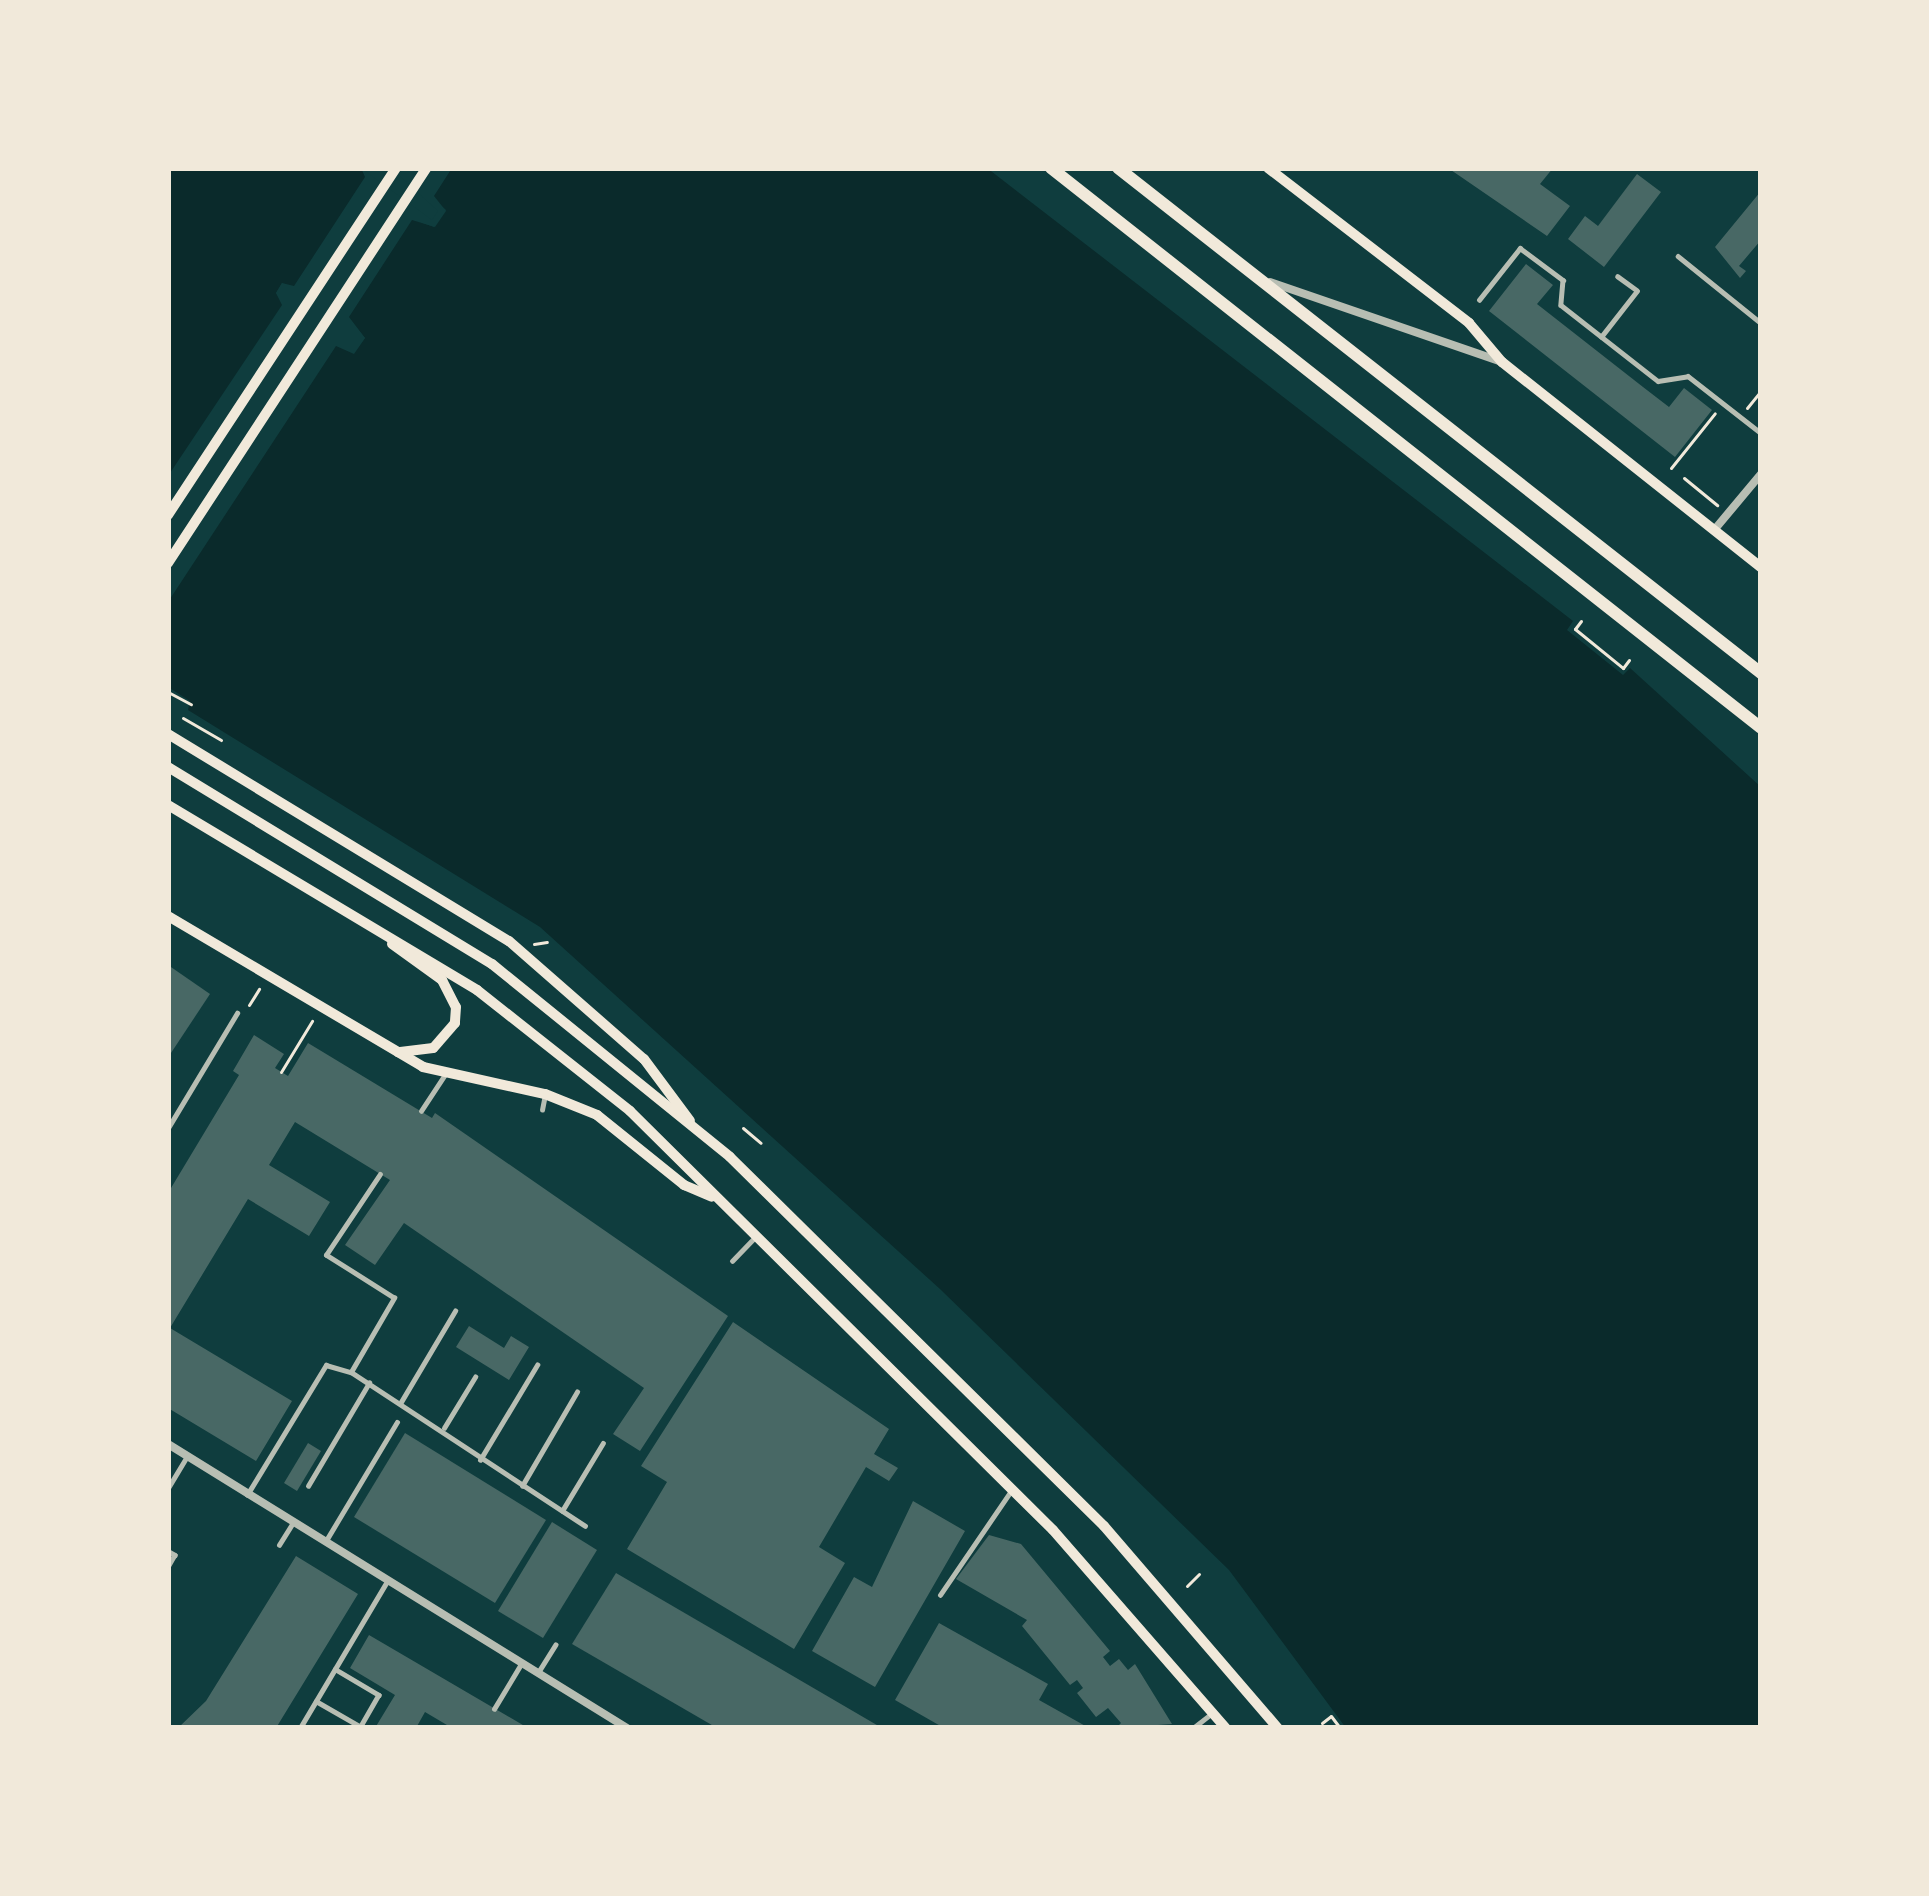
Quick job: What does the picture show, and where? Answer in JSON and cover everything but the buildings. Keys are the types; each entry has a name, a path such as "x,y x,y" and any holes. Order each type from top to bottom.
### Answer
{"main road":[{"path":"168,515 396,168"},
{"path":"168,563 426,168"},
{"path":"1051,168 1761,728"},
{"path":"1118,168 1761,674"},
{"path":"1268,168 1468,322 1502,362 1761,567"},
{"path":"168,734 509,941 644,1059 677,1093 692,1124"},
{"path":"168,767 492,964 692,1124 1104,1526 1278,1728"},
{"path":"168,805 553,1045 719,1200 1013,1489 1226,1728"},
{"path":"168,916 444,1076 545,1094 625,1131 684,1185 719,1200"},
{"path":"386,937 442,980 456,1007 455,1023 433,1048 397,1052"}],"street":[{"path":"1262,279 1502,362"},
{"path":"1715,529 1761,474"},
{"path":"168,1444 627,1728"}],"lane":[{"path":"1479,300 1520,248 1563,280 1561,305 1658,381 1688,376 1761,433"},
{"path":"1678,256 1761,323"},
{"path":"1601,337 1637,291 1618,277"},
{"path":"168,1128 237,1013"},
{"path":"421,1111 444,1076"},
{"path":"542,1110 545,1094"},
{"path":"351,1372 394,1298 326,1256 380,1174"},
{"path":"732,1261 755,1236"},
{"path":"400,1402 455,1310"},
{"path":"248,1495 326,1365 351,1372 444,1428 448,1440 585,1526"},
{"path":"480,1460 537,1365"},
{"path":"444,1428 475,1377"},
{"path":"308,1486 369,1383"},
{"path":"522,1486 577,1392"},
{"path":"324,1544 397,1422"},
{"path":"562,1511 602,1443"},
{"path":"168,1488 187,1456"},
{"path":"940,1595 1013,1489"},
{"path":"279,1546 292,1523"},
{"path":"168,1551 175,1555 168,1567"},
{"path":"300,1728 386,1583"},
{"path":"538,1674 554,1645"},
{"path":"494,1708 521,1664"},
{"path":"316,1701 361,1728 380,1694 335,1669"},
{"path":"1193,1728 1212,1712"},
{"path":"429,1728 442,1728"}],"path":[{"path":"1740,416 1761,391"},
{"path":"1671,468 1722,403"},
{"path":"1684,478 1728,513"},
{"path":"1581,621 1575,628 1623,668 1629,660"},
{"path":"168,692 190,704"},
{"path":"183,718 220,740"},
{"path":"532,944 547,942"},
{"path":"250,1004 259,989"},
{"path":"281,1072 312,1021"},
{"path":"743,1127 760,1143"},
{"path":"1186,1586 1199,1574"},
{"path":"1322,1723 1331,1716 1340,1728"}],"water":[{"path":"168,168 361,168 412,219 434,227 446,210 397,168 987,168 1573,621 1567,630 1623,675 1630,668 1761,787 1761,1728 1346,1728 1229,1570 940,1289 540,927 188,710 190,701 168,687","holes":["282,283 348,317 365,338 354,353 283,304 276,293"]}],"pier":[{"path":"361,168 432,220 438,211 391,168 452,168 434,196 446,211 435,227 412,220 349,317 365,338 354,354 336,346 168,602 168,476 282,305 276,293 282,283 294,286 365,177"}]}
